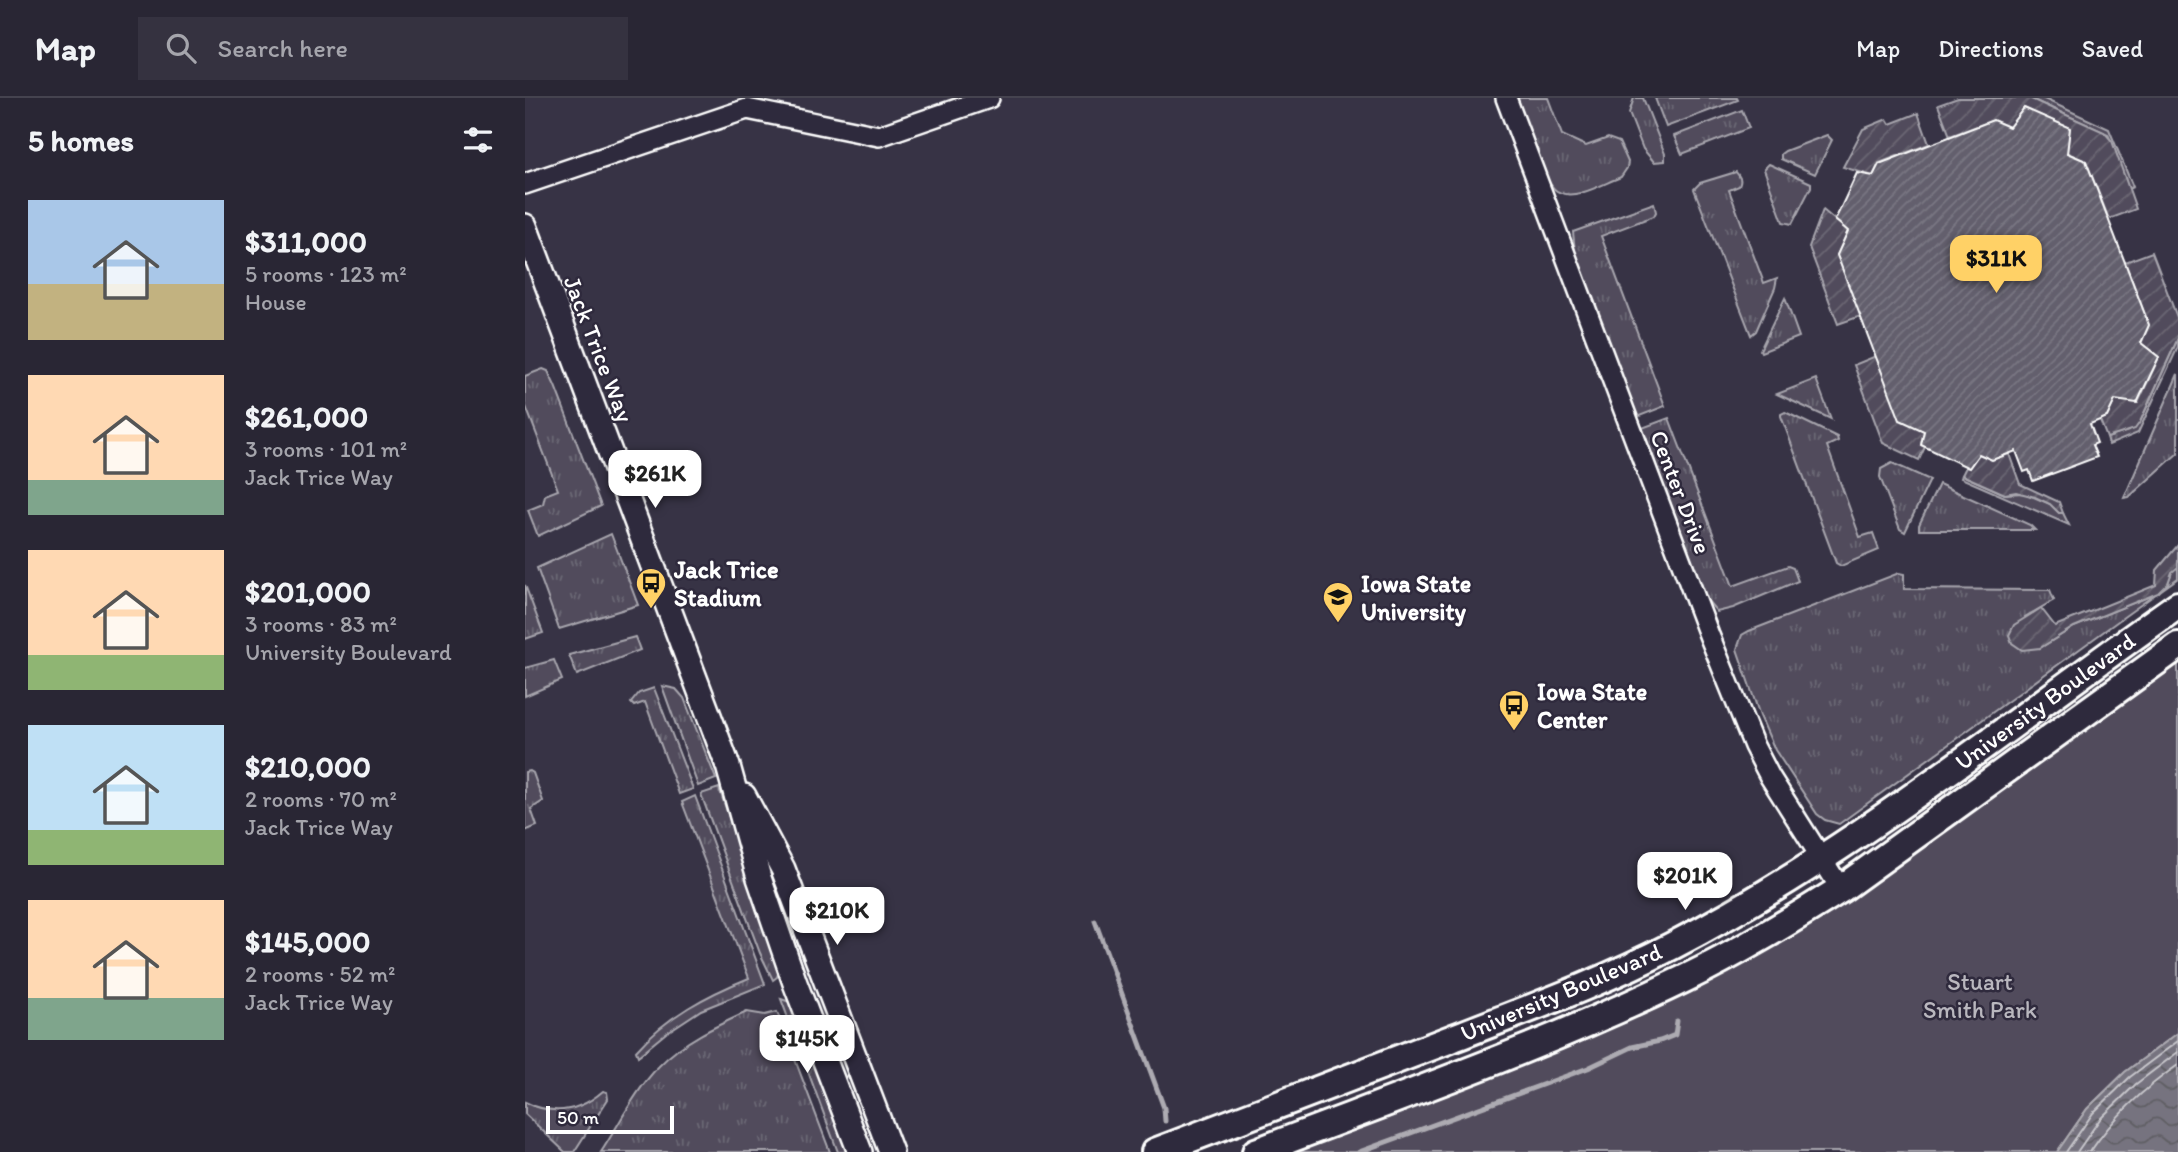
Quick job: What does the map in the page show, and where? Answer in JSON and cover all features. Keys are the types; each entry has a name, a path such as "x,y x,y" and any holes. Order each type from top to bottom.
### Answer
{"main road":[{"name":"University Boulevard","path":"1155,1152 1555,999 1671,947 1822,859 1904,804 2178,605"},
{"name":"University Boulevard","path":"1256,1152 1571,1030 1686,979 1797,917 1841,889 2178,646"}],"street":[{"path":"525,184 747,108 880,136 989,98"},
{"name":"Center Drive","path":"1506,98 1745,724 1770,777 1841,889"},
{"name":"Jack Trice Way","path":"525,226 728,766 759,878 859,1152"},
{"name":"Jack Trice Way","path":"728,766 783,869 891,1152"}],"green space":[{"path":"1517,98 1548,98 1562,135 1586,146 1608,138 1619,142 1628,162 1621,177 1581,193 1566,194 1555,190 1547,179"},
{"path":"1634,98 1643,98 1665,154 1665,161 1654,162 1643,149 1629,113"},
{"path":"1655,98 1737,98 1738,100 1666,127"},
{"path":"1958,98 2029,98 2104,132 2112,141 2136,209 2109,219 2086,161 2067,153 2070,128 2024,108 2009,127 1993,120 1950,136 1938,105"},
{"path":"2029,98 2042,98 2109,129 2133,187 2128,189 2108,134"},
{"path":"1742,110 1749,128 1682,154 1674,136"},
{"path":"1918,113 1929,144 1879,163 1873,176 1843,167 1863,129 1887,119 1890,124"},
{"path":"1827,135 1832,140 1815,174 1781,159 1781,154 1785,151"},
{"path":"1769,164 1811,183 1792,224 1783,222 1764,169"},
{"path":"1736,172 1740,184 1729,190 1764,283 1777,278 1756,331 1751,335 1694,189 1700,183"},
{"path":"1654,203 1654,216 1601,236 1665,406 1637,417 1575,252 1573,232"},
{"path":"1823,210 1848,231 1837,255 1861,316 1838,324 1809,247"},
{"path":"2152,252 2178,320 2178,338 2140,422 2135,429 2107,438 2100,420 2107,417 2115,400 2138,403 2159,357 2141,343 2149,325 2125,262"},
{"path":"1785,298 1799,337 1761,352 1760,350"},
{"path":"2178,338 2178,347 2138,433 2109,445 2107,438 2134,429 2140,422"},
{"path":"1876,356 1924,431 1921,445 1925,447 1919,460 1883,443 1854,365"},
{"path":"543,369 548,371 555,386 601,506 538,536 528,510 543,504 545,495 558,490 525,404 525,376"},
{"path":"2178,374 2178,453 2129,497 2124,498"},
{"path":"1816,379 1831,419 1777,394"},
{"path":"1785,412 1837,437 1838,441 1827,446 1860,537 1873,533 1879,550 1841,566 1836,563 1781,416"},
{"path":"1669,418 1733,586 1788,566 1793,568 1798,581 1717,612 1707,600 1642,428"},
{"path":"1979,454 1992,460 2009,454 2020,484 2059,502 2063,513 2035,497 2016,492 2005,494 1962,475"},
{"path":"1892,463 1930,480 1905,532 1900,529 1880,477 1881,469"},
{"path":"1962,475 2005,494 2024,493 2050,504 2059,513 2063,513 2069,525 1961,478"},
{"path":"1939,484 2030,525 2035,530 1919,530"},
{"path":"611,534 638,605 559,629 537,568"},
{"path":"2178,545 2178,567 2158,593 2074,627 2040,648 2022,650 2012,643 2009,635 2014,625 2041,608 2055,626 2156,585 2157,570"},
{"path":"2178,567 2178,578 2160,591 2168,583 2172,571"},
{"path":"1899,573 1904,574 1904,589 2050,590 2054,600 2025,617 2040,648 2074,627 2156,594 1839,824 1825,820 1817,814 1775,750 1737,649 1742,635 1749,631"},
{"path":"525,585 543,633 525,639"},
{"path":"635,637 640,650 577,675 569,655"},
{"name":"Stuart Smith Park","path":"2178,656 2178,1033 2125,1072 2087,1109 2057,1152 1276,1152 1605,1026"},
{"path":"554,660 562,680 525,696 525,668"},
{"path":"662,686 676,689 684,698 716,779 698,786"},
{"path":"654,688 693,789 679,794 645,702 634,706 631,703 639,693"},
{"path":"530,771 543,801 531,809 537,826 525,831 525,772"},
{"path":"719,788 780,967 773,980 760,953 701,794"},
{"path":"695,796 765,984 701,1010 638,1056 636,1051 674,1017 703,999 749,978 682,802"},
{"path":"781,999 793,1003 851,1152 838,1152"},
{"path":"747,1012 765,1015 777,1012 830,1152 601,1152 635,1097 668,1057 689,1042"},
{"path":"603,1091 607,1092 608,1099 574,1152 565,1152 525,1114 525,1102 546,1109 565,1110 585,1104"}],"water":[{"path":"2178,1033 2178,1152 2057,1152 2087,1109 2125,1072"}],"building":[{"path":"2024,108 2070,128 2067,153 2086,161 2149,325 2141,343 2159,357 2137,403 2115,400 2107,417 2090,424 2097,443 2092,445 2097,457 2033,481 2029,470 2024,472 2016,451 1992,460 1979,454 1969,468 1921,445 1924,431 1900,420 1837,255 1848,231 1835,220 1857,173 1873,176 1879,164 1993,120 2009,127"}],"waterway":[{"path":"1095,921 1164,1108 1165,1121"},
{"path":"1359,1152 1588,1068 1632,1047 1675,1035 1677,1021"}],"place":[{"name":"Jack Trice Stadium","path":"651,610"},
{"name":"Iowa State University","path":"1338,624"},
{"name":"Iowa State Center","path":"1514,732"}]}
